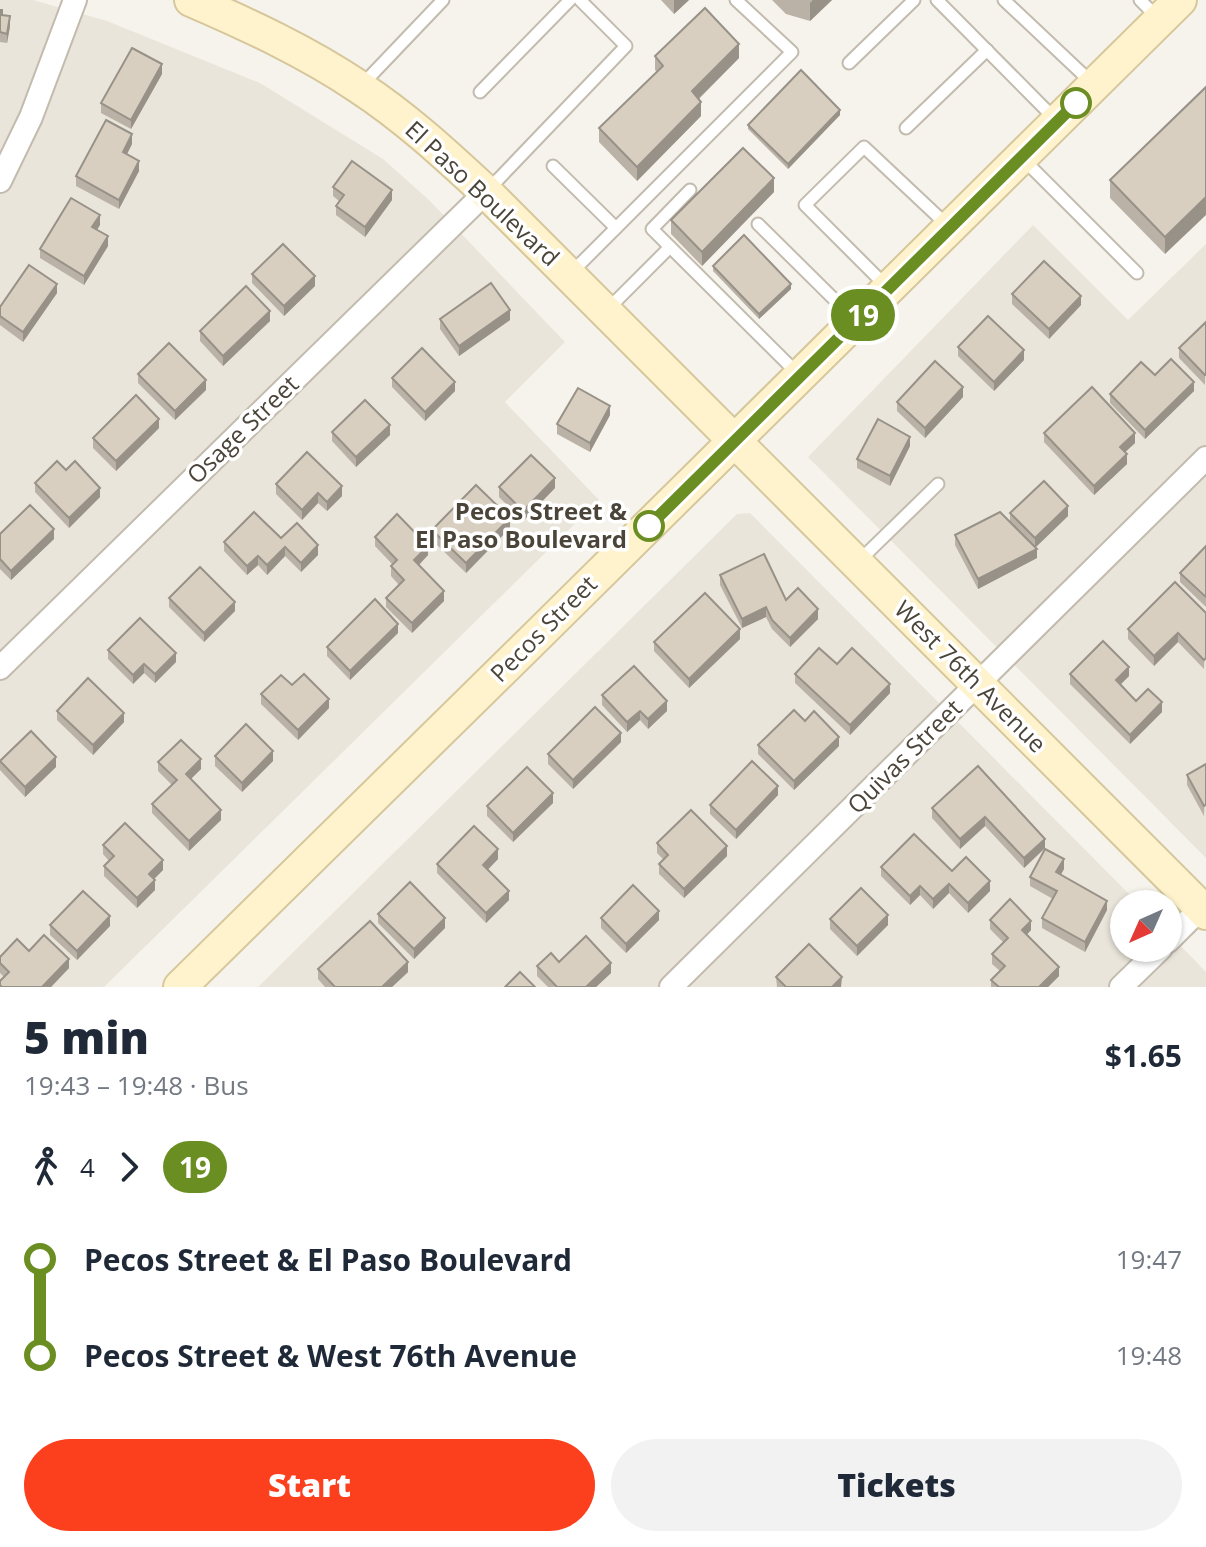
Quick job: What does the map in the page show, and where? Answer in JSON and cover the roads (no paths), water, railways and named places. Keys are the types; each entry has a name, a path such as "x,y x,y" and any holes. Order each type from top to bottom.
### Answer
{"main road":[{"name":"El Paso Boulevard","path":"191,0 295,49 360,87 432,143 486,192 735,442"},
{"name":"Pecos Street","path":"180,987 1094,85 1160,7"},
{"name":"West 76th Avenue","path":"735,442 1204,908"}],"street":[{"path":"0,181 31,117 75,0"},
{"name":"Osage Street","path":"0,668 486,192"},
{"name":"Quivas Street","path":"671,987 1206,458"},
{"path":"1182,928 1204,908"},
{"path":"1121,987 1147,962"}],"lane":[{"path":"360,87 443,0"},
{"path":"480,92 570,0"},
{"path":"486,192 626,46 580,0"},
{"path":"569,275 792,52 736,0"},
{"path":"849,63 914,0"},
{"path":"937,0 1058,121"},
{"path":"1004,0 1094,85"},
{"path":"906,128 987,50"},
{"path":"889,289 805,205 864,147 950,228"},
{"path":"1021,158 1137,273"},
{"path":"553,166 616,228"},
{"path":"690,190 652,229 800,377"},
{"path":"758,224 857,321"},
{"path":"605,311 670,247"},
{"path":"857,564 938,484"}],"place":[{"name":"Pecos Street & El Paso Boulevard","path":"649,526"}]}
